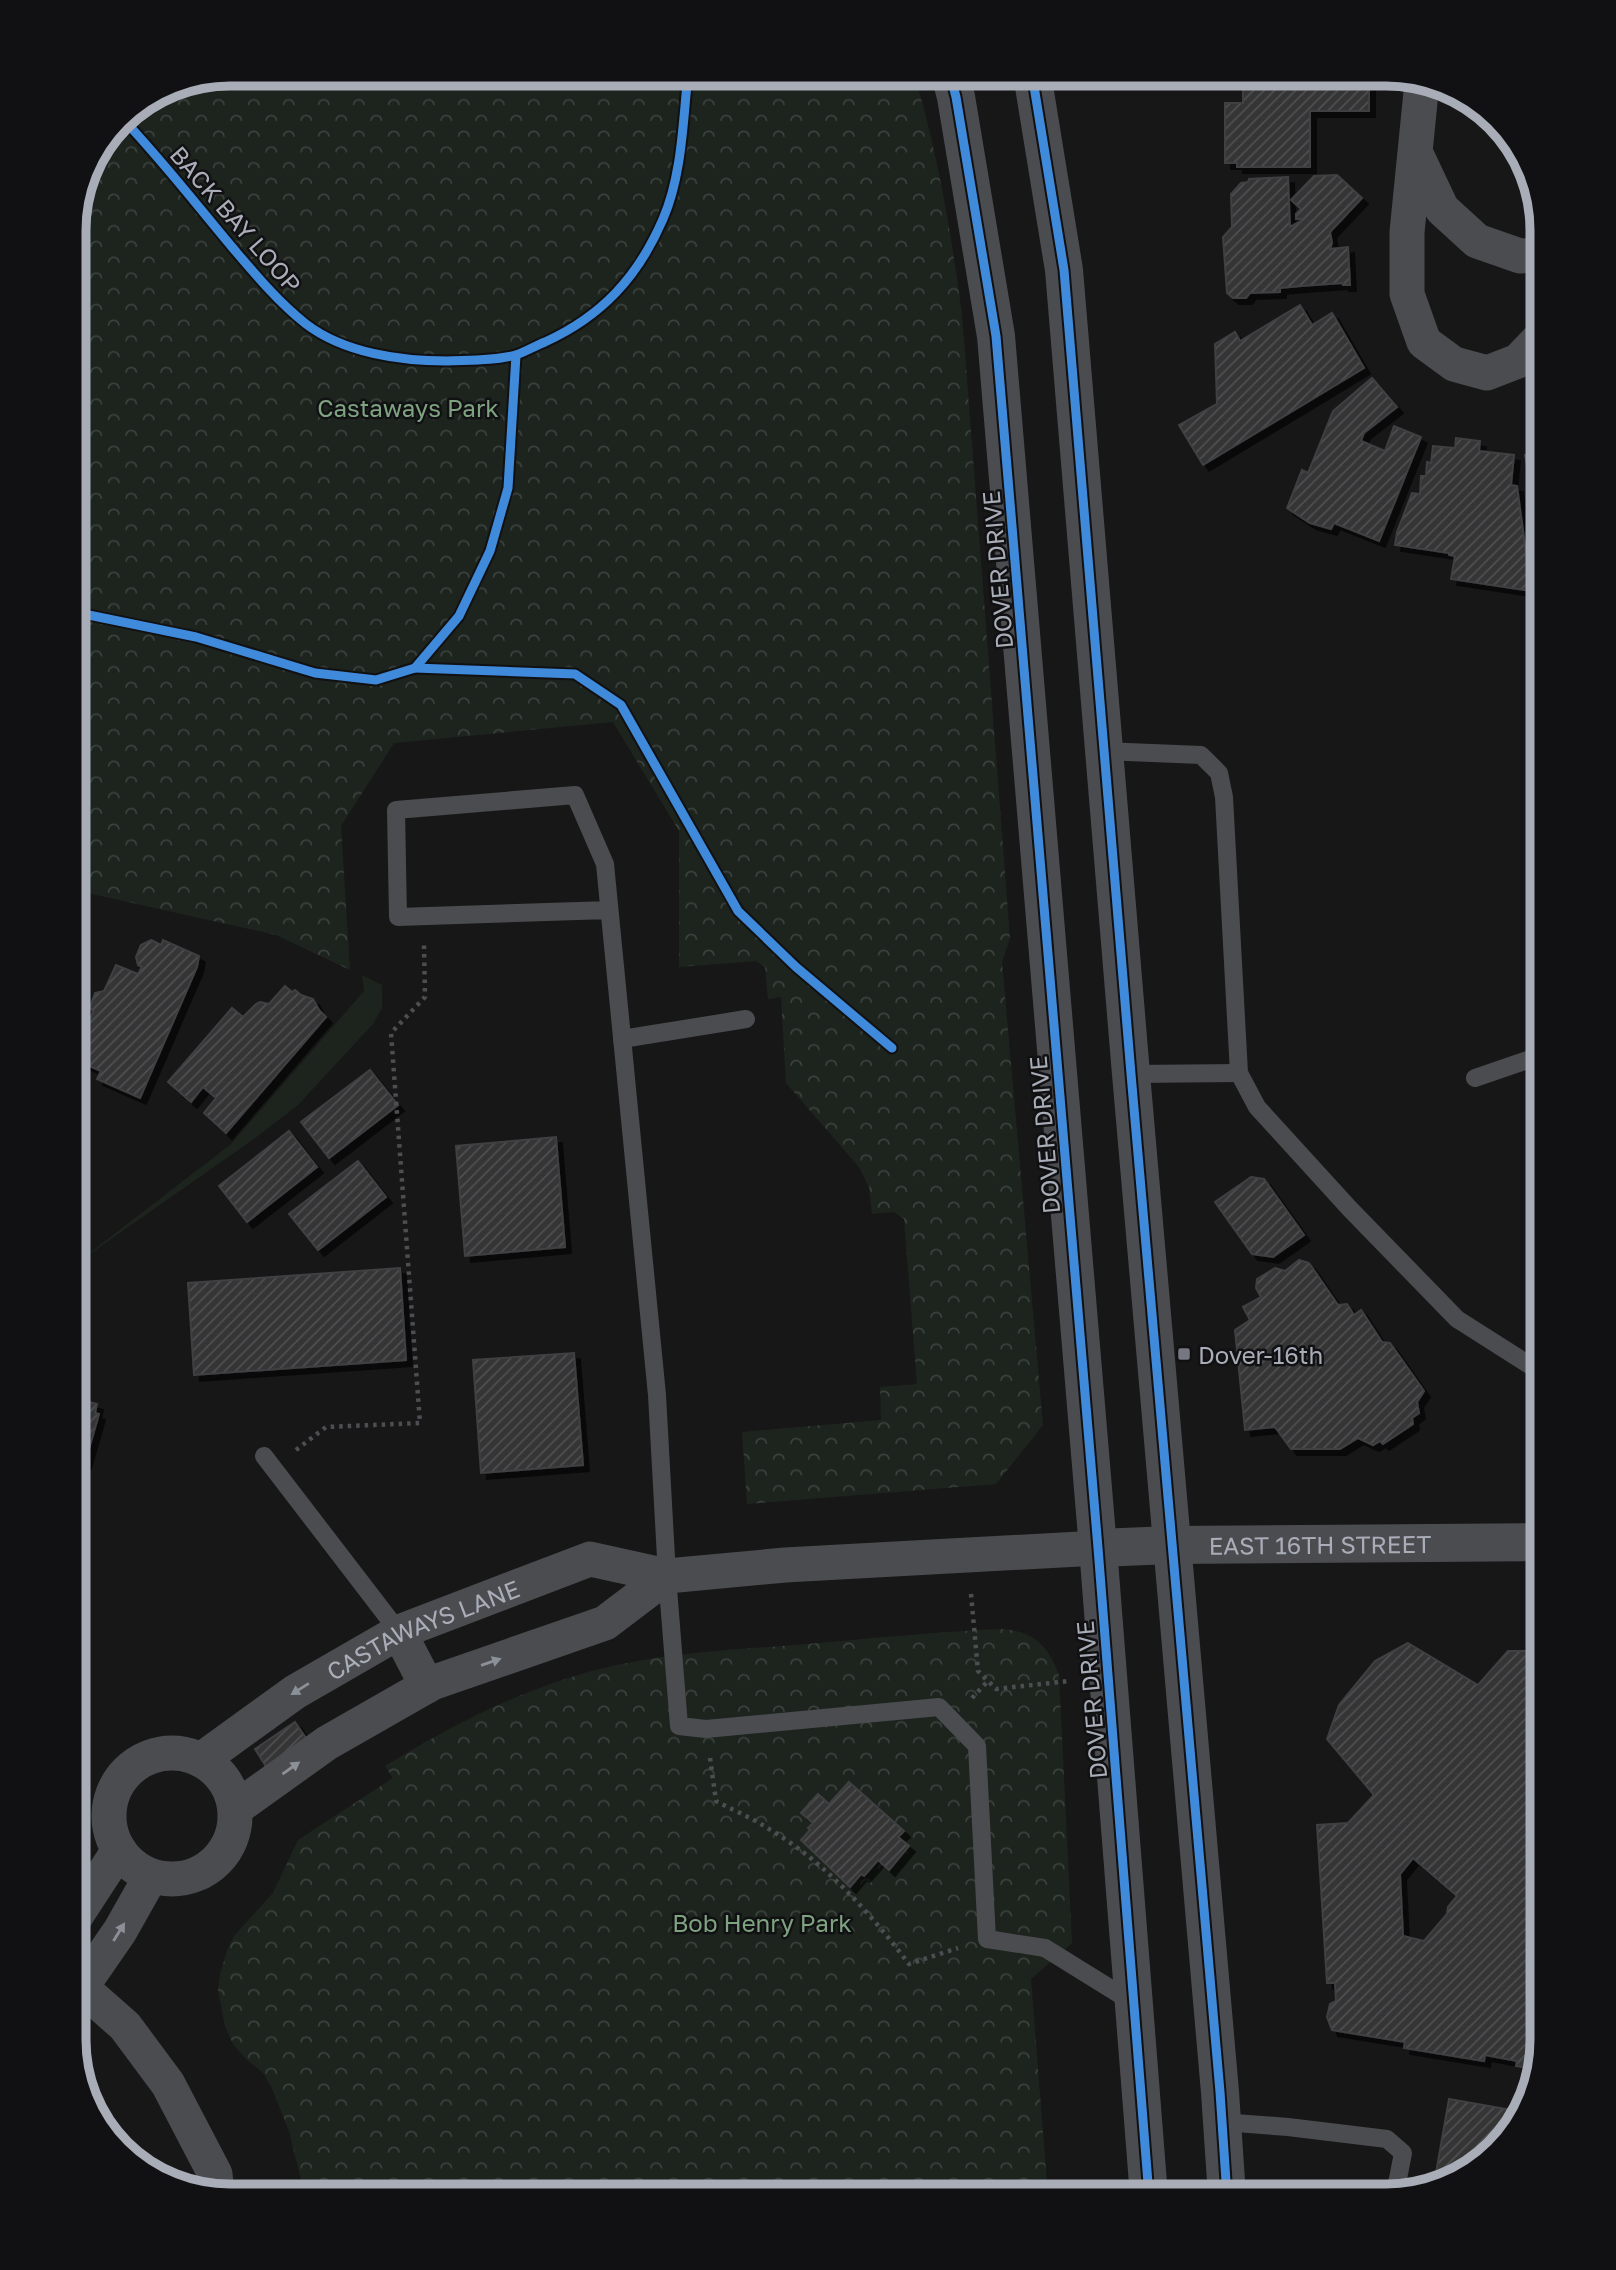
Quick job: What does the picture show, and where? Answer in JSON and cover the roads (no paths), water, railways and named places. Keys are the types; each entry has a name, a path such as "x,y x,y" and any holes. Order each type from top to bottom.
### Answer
{"street":[{"name":"DOVER DRIVE","path":"953,86 996,336 1098,1548 1148,2184"},
{"path":"1034,86 1064,270 1226,2184"},
{"path":"1421,91 1407,232 1407,294 1424,342 1454,364 1487,373 1518,361 1530,348"},
{"path":"1416,154 1442,209 1477,241 1520,256 1530,256"},
{"name":"EAST 16TH STREET","path":"1098,1548 1530,1542"},
{"name":"CASTAWAYS LANE","path":"201,1760 295,1692 399,1632 590,1559 667,1576 785,1565 1098,1548"},
{"path":"236,1808 327,1743 427,1686 605,1623 667,1576"},
{"path":"399,1632 427,1686"},
{"path":"182,1753 201,1760 218,1772 230,1788 236,1808 234,1829 226,1849 212,1865 194,1876 173,1879 151,1876 133,1866 119,1850 111,1831 109,1810 114,1791 126,1773 142,1761 162,1754 182,1753"},
{"path":"86,1901 119,1850"},
{"path":"86,1974 120,1931 151,1876"},
{"path":"86,1991 125,2026 168,2084 215,2174 216,2183"}],"lane":[{"path":"1103,751 1201,755 1219,773 1224,797 1239,1073 1257,1107 1350,1209 1457,1319 1530,1365"},
{"path":"609,909 398,917 396,810 575,795 605,864 657,1395 679,1726 706,1729 939,1707 977,1746 987,1939 1045,1948 1134,2003"},
{"path":"622,1038 746,1019"},
{"path":"1475,1078 1530,1059"},
{"path":"1131,1074 1239,1073"},
{"path":"269,1462 399,1632"},
{"path":"1222,2122 1387,2139 1403,2153 1397,2183"}],"place":[{"name":"Dover-16th","path":"1184,1354"}],"park label":[{"name":"Castaways Park","path":"408,407"},
{"name":"Bob Henry Park","path":"762,1922"}]}
